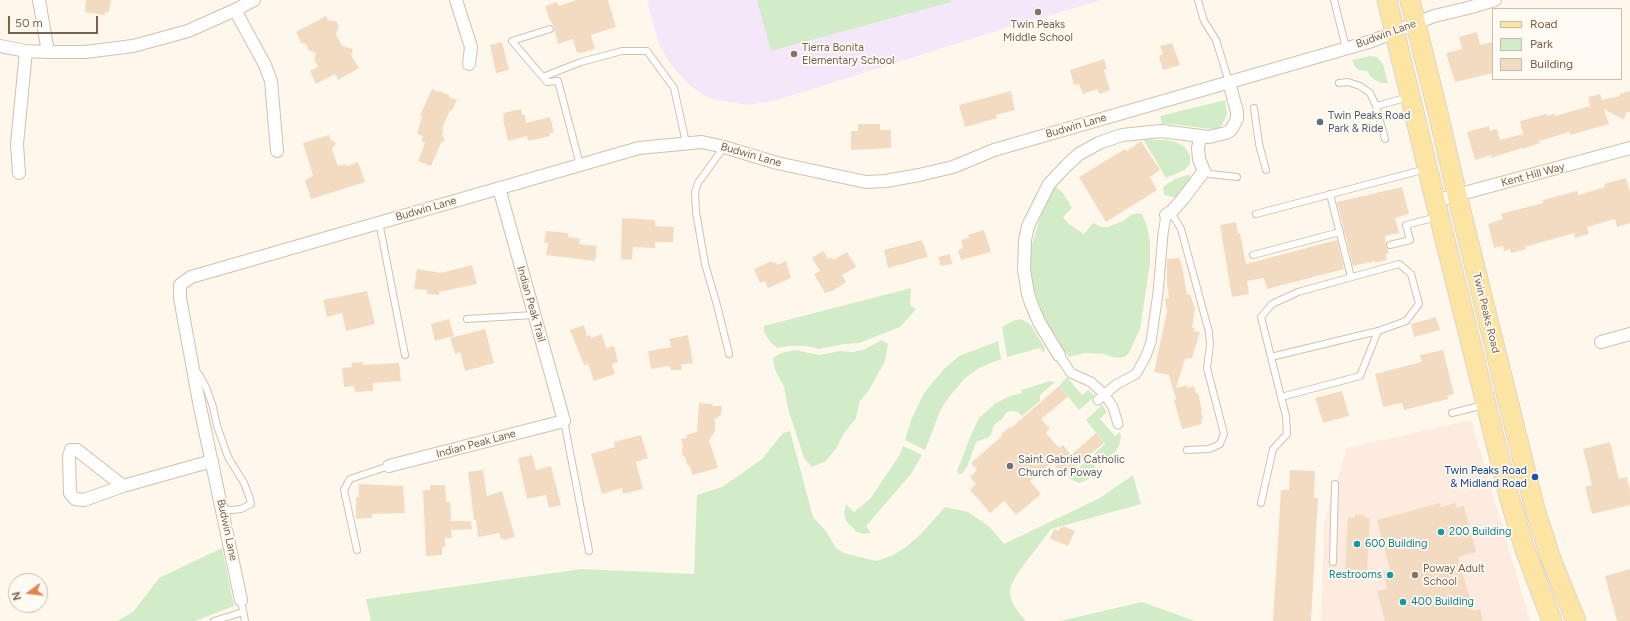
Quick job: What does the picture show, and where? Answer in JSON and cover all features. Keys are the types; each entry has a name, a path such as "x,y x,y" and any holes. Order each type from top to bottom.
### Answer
{"main road":[{"name":"Twin Peaks Road","path":"1387,0 1437,209 1509,496 1524,547 1552,621"},
{"name":"Twin Peaks Road","path":"1410,0 1456,195 1534,509 1551,559 1576,621"}],"street":[{"path":"39,0 48,52"},
{"path":"0,46 26,51 85,52 133,46 188,31 254,0"},
{"path":"456,0 471,47 469,64"},
{"name":"Budwin Lane","path":"242,606 192,364 180,298 180,285 191,277 639,148 702,142 777,163 866,182 886,181 954,167 994,150 1346,48 1395,32 1434,16 1495,0"},
{"path":"235,10 265,65 271,81 277,151"},
{"path":"19,173 17,144 26,51"},
{"path":"1118,424 1113,407 1101,398 1091,382 1071,374 1042,327 1031,303 1024,270 1025,240 1028,226 1049,184 1079,154 1099,143 1122,135 1161,131 1200,137 1218,136 1231,130 1235,125 1237,112 1229,82"},
{"path":"1101,398 1117,384 1136,374 1146,356 1151,342 1158,292 1162,234 1169,213 1182,200 1204,171 1199,159 1198,148 1200,137"},
{"name":"Kent Hill Way","path":"1437,209 1456,195 1630,148"},
{"name":"Indian Peak Trail","path":"499,188 564,421"},
{"path":"1601,342 1630,334"},
{"name":"Indian Peak Lane","path":"389,466 564,421"},
{"path":"123,486 77,450 71,450 69,456 70,493 75,499 84,500 123,486 212,461"}],"lane":[{"path":"1198,0 1204,21 1216,40 1229,82"},
{"path":"1334,0 1346,48"},
{"path":"550,29 512,41 548,82 558,80 580,165"},
{"path":"543,77 581,62 622,51 647,51 674,88 686,143"},
{"path":"1339,83 1348,82 1365,89 1370,93 1376,106 1385,139"},
{"path":"1376,106 1410,97"},
{"path":"1254,108 1259,144 1266,170"},
{"path":"724,147 698,183 695,192 696,212 705,264 729,354"},
{"path":"1256,214 1427,168"},
{"path":"1204,171 1210,174 1237,177"},
{"path":"1330,194 1351,277"},
{"path":"1390,245 1410,240 1406,225 1437,209"},
{"path":"1169,213 1181,229 1209,332 1210,345 1207,368 1224,434 1220,444 1209,449 1187,450"},
{"path":"379,222 405,355"},
{"path":"1253,255 1340,232"},
{"path":"1261,504 1273,449 1287,434 1286,416 1281,397 1271,357 1261,317 1272,304 1298,292 1399,264 1411,274 1419,304 1406,321 1378,331 1271,357"},
{"path":"467,319 534,315"},
{"path":"1281,397 1360,376 1378,331"},
{"path":"192,364 208,394 228,457 244,483 250,499 251,504 241,509 222,509"},
{"path":"1452,413 1486,404"},
{"path":"564,421 590,551"},
{"path":"356,550 344,490 350,479 389,466"},
{"path":"1333,562 1335,484"},
{"path":"214,621 242,606 246,621"}],"shaded area":[{"name":"Tierra Bonita Elementary School","path":"647,0 1103,0 1019,24 774,101 747,105 712,99 688,84 669,62 660,46"},
{"path":"1471,420 1530,621 1321,621 1324,523 1347,448"}],"green space":[{"path":"757,0 950,0 951,2 771,51"},
{"path":"1370,56 1377,57 1383,64 1388,83 1380,83 1372,78 1367,71 1359,70 1356,68 1352,60"},
{"path":"1225,100 1227,113 1222,125 1218,129 1162,124 1160,116"},
{"path":"1143,139 1176,142 1186,148 1190,156 1190,164 1185,170 1166,178"},
{"path":"1190,175 1190,180 1176,198 1164,195 1163,187 1175,179"},
{"path":"1055,186 1063,193 1072,208 1063,217 1069,224 1084,234 1093,223 1102,227 1108,227 1123,221 1131,215 1138,213 1142,214 1147,226 1150,242 1150,264 1140,329 1129,353 1126,356 1120,358 1104,354 1084,353 1069,357 1054,336 1044,318 1032,285 1030,264 1031,248 1044,205"},
{"path":"911,288 910,305 916,309 900,327 859,343 844,344 819,349 806,346 788,346 777,348 770,342 764,332 764,326"},
{"path":"1021,319 1030,324 1045,348 1044,353 1040,348 1007,357 1002,327 1013,321"},
{"path":"882,340 888,344 885,361 869,390 860,401 856,418 844,433 837,447 826,461 812,467 804,458 789,412 784,387 775,370 773,358 781,353 795,350 819,355 840,351 853,352 865,349"},
{"path":"998,341 1001,359 979,368 964,379 941,409 925,450 905,440 911,420 924,393 944,369 959,356"},
{"path":"1067,377 1082,395 1088,390 1095,396 1079,410 1059,386"},
{"path":"1050,381 1055,382 1040,395 1040,401 1022,416 1018,412 1011,411 1006,413 1002,419 993,426 989,437 976,442 967,467 962,474 958,474 957,471 979,418 996,403 1010,396 1022,393 1021,390"},
{"path":"1102,405 1107,412 1100,419 1115,436 1120,432 1121,437 1119,446 1115,452 1110,456 1099,460 1094,454 1105,444 1086,420"},
{"path":"790,431 813,517 826,531 836,548 844,553 876,561 893,555 906,547 921,534 945,507 968,512 990,527 1004,544 1100,498 1133,475 1141,504 1051,529 1017,574 1011,586 1010,592 1012,602 1026,621 371,621 366,599 582,569 694,574 697,495 722,487 761,460 783,433"},
{"path":"903,446 922,455 911,474 866,526 871,533 864,534 857,532 846,521 844,514 846,504 854,512 870,499 899,456"},
{"path":"1091,457 1096,463 1092,476 1079,483 1068,477"},
{"path":"222,548 234,606 195,621 117,621 133,612 159,578"},
{"path":"1142,602 1195,621 1060,621"}],"building":[{"path":"86,0 111,0 109,12 105,12 105,15 85,12"},
{"path":"577,0 608,0 616,27 591,35 595,49 581,53 577,53 573,39 558,44 554,27 550,21 545,6 557,2 559,6"},
{"path":"326,16 328,20 337,22 339,26 336,34 342,46 353,49 351,55 359,68 338,80 335,74 316,84 310,71 318,67 314,59 316,53 309,50 305,43 302,44 296,32"},
{"path":"1477,32 1480,45 1492,42 1492,73 1455,82 1446,53 1462,49 1459,37"},
{"path":"502,42 509,70 496,73 490,45"},
{"path":"1172,43 1180,65 1163,70 1159,56 1163,54 1160,46"},
{"path":"1104,59 1107,69 1104,70 1110,90 1099,94 1097,89 1083,94 1079,84 1074,85 1070,70"},
{"path":"432,89 449,95 449,97 457,100 452,111 450,110 442,129 444,130 442,134 445,141 441,143 431,166 418,161 425,143 421,141 423,136 417,134 422,116 420,115"},
{"path":"1011,91 1015,110 996,115 997,118 965,127 959,105"},
{"path":"1630,91 1630,112 1626,113 1624,120 1604,109 1609,124 1570,135 1569,132 1539,141 1540,143 1523,149 1522,148 1491,158 1491,155 1475,160 1467,132 1489,126 1490,131 1497,129 1500,140 1523,134 1520,121 1546,114 1547,116 1554,114 1555,116 1590,106 1588,97 1600,94 1602,100 1620,96 1619,94"},
{"path":"521,109 522,115 525,115 526,123 550,117 554,132 549,133 550,136 528,141 527,136 508,141 503,120 503,113"},
{"path":"858,124 880,124 880,130 891,130 891,148 851,150 851,131 858,131"},
{"path":"329,135 331,140 336,143 332,149 338,166 344,164 347,166 358,162 365,182 311,199 305,180 313,176 303,143"},
{"path":"1141,141 1160,170 1150,177 1157,190 1106,222 1079,177 1125,149 1127,151"},
{"path":"1626,178 1630,192 1630,223 1617,227 1615,219 1587,227 1589,234 1575,238 1574,233 1525,247 1526,249 1511,253 1510,249 1504,251 1503,246 1494,248 1488,224 1503,219 1501,214 1543,203 1543,200 1577,191 1579,195 1605,187 1604,184"},
{"path":"1402,187 1409,214 1395,218 1399,233 1385,236 1386,246 1389,253 1386,254 1387,260 1353,266 1337,202"},
{"path":"622,218 655,220 655,226 674,227 673,242 655,242 655,248 633,247 632,260 621,259"},
{"path":"1236,222 1238,234 1240,233 1246,264 1337,240 1344,269 1267,289 1264,278 1247,281 1249,294 1232,297 1220,225"},
{"path":"984,230 991,252 961,260 958,251 963,248 961,240 969,238 968,235"},
{"path":"546,231 568,233 568,237 580,239 579,244 597,246 595,261 546,255 548,243 544,243"},
{"path":"922,240 928,257 888,268 884,250"},
{"path":"823,251 829,259 832,257 833,260 847,252 856,267 842,275 846,282 834,290 825,293 814,274 820,271 812,258"},
{"path":"950,254 952,264 941,266 938,257"},
{"path":"1179,258 1182,266 1187,295 1190,294 1195,309 1192,328 1195,328 1194,331 1200,332 1192,358 1185,359 1176,388 1187,385 1187,388 1194,386 1196,394 1198,393 1203,418 1201,419 1202,424 1182,429 1169,375 1154,372 1167,311 1165,299 1169,298 1167,285 1167,259"},
{"path":"772,261 777,265 786,261 791,278 768,288 765,281 760,283 754,269"},
{"path":"472,265 477,284 439,292 439,295 427,294 427,290 414,289 417,269 441,273"},
{"path":"367,291 375,324 346,331 342,313 327,317 323,300"},
{"path":"1436,317 1440,330 1414,337 1411,324"},
{"path":"449,319 454,336 435,341 431,324"},
{"path":"584,325 587,336 590,335 591,338 602,334 606,348 614,346 618,362 612,364 615,374 594,381 588,364 584,365 570,330"},
{"path":"485,329 494,363 465,371 460,352 455,354 450,338"},
{"path":"688,335 693,363 681,365 682,370 671,370 669,366 651,369 648,351 671,347 669,339"},
{"path":"1443,350 1454,394 1447,396 1448,399 1404,410 1402,403 1383,407 1375,374 1422,362 1420,355"},
{"path":"363,362 363,365 399,363 401,381 373,383 373,391 355,392 354,386 344,387 342,368 352,367 351,363"},
{"name":"Saint Gabriel Catholic Church of Poway","path":"1059,386 1068,397 1041,419 1050,429 1046,433 1059,448 1063,445 1071,455 1096,433 1104,443 1064,476 1052,462 1030,481 1041,494 1016,515 1004,501 990,513 970,490 976,484 970,477 977,470 971,463 1002,436 1001,434 1010,427 1011,428"},
{"path":"1342,391 1349,416 1323,423 1315,398"},
{"path":"699,403 713,404 712,406 722,406 721,415 715,419 715,432 709,440 718,468 692,475 690,466 688,466 685,457 683,456 681,439 687,438 686,435 697,432"},
{"path":"641,435 648,458 636,462 643,489 623,494 622,488 602,494 591,454 615,447 614,442"},
{"path":"1610,442 1619,479 1627,477 1630,491 1630,505 1592,514 1585,487 1592,485 1583,449"},
{"path":"532,455 536,470 551,466 561,505 549,508 546,495 527,499 518,458"},
{"path":"483,470 487,496 502,491 515,537 504,540 503,538 501,539 499,533 478,537 476,520 474,520 468,472"},
{"path":"1290,470 1315,471 1314,498 1318,498 1311,621 1273,621 1281,490 1289,490"},
{"path":"359,484 403,486 405,513 372,514 372,518 356,519 356,497 359,497"},
{"path":"430,485 445,485 446,502 450,502 451,521 471,521 472,529 451,530 452,538 445,538 445,547 442,547 442,555 426,556 423,490 430,490"},
{"path":"1440,503 1441,507 1455,503 1457,508 1464,506 1476,552 1458,557 1473,611 1480,609 1483,621 1385,621 1377,591 1387,589 1383,572 1390,570 1377,520"},
{"name":"600 Building","path":"1355,515 1365,515 1364,518 1370,518 1367,571 1345,570 1348,517 1355,518"},
{"path":"1063,526 1075,531 1068,546 1050,539 1054,529 1059,531 1060,527 1063,528"},
{"path":"1630,569 1630,621 1617,621 1605,576"}],"place":[{"name":"Twin Peaks Middle School","path":"1038,12"},
{"name":"Tierra Bonita Elementary School","path":"794,54"},
{"name":"Twin Peaks Road Park & Ride","path":"1320,122"},
{"name":"Saint Gabriel Catholic Church of Poway","path":"1010,466"},
{"name":"Twin Peaks Road & Midland Road","path":"1535,477"},
{"name":"200 Building","path":"1441,532"},
{"name":"600 Building","path":"1357,544"},
{"name":"Restrooms","path":"1390,575"},
{"name":"Poway Adult School","path":"1415,575"},
{"name":"400 Building","path":"1403,602"}]}
